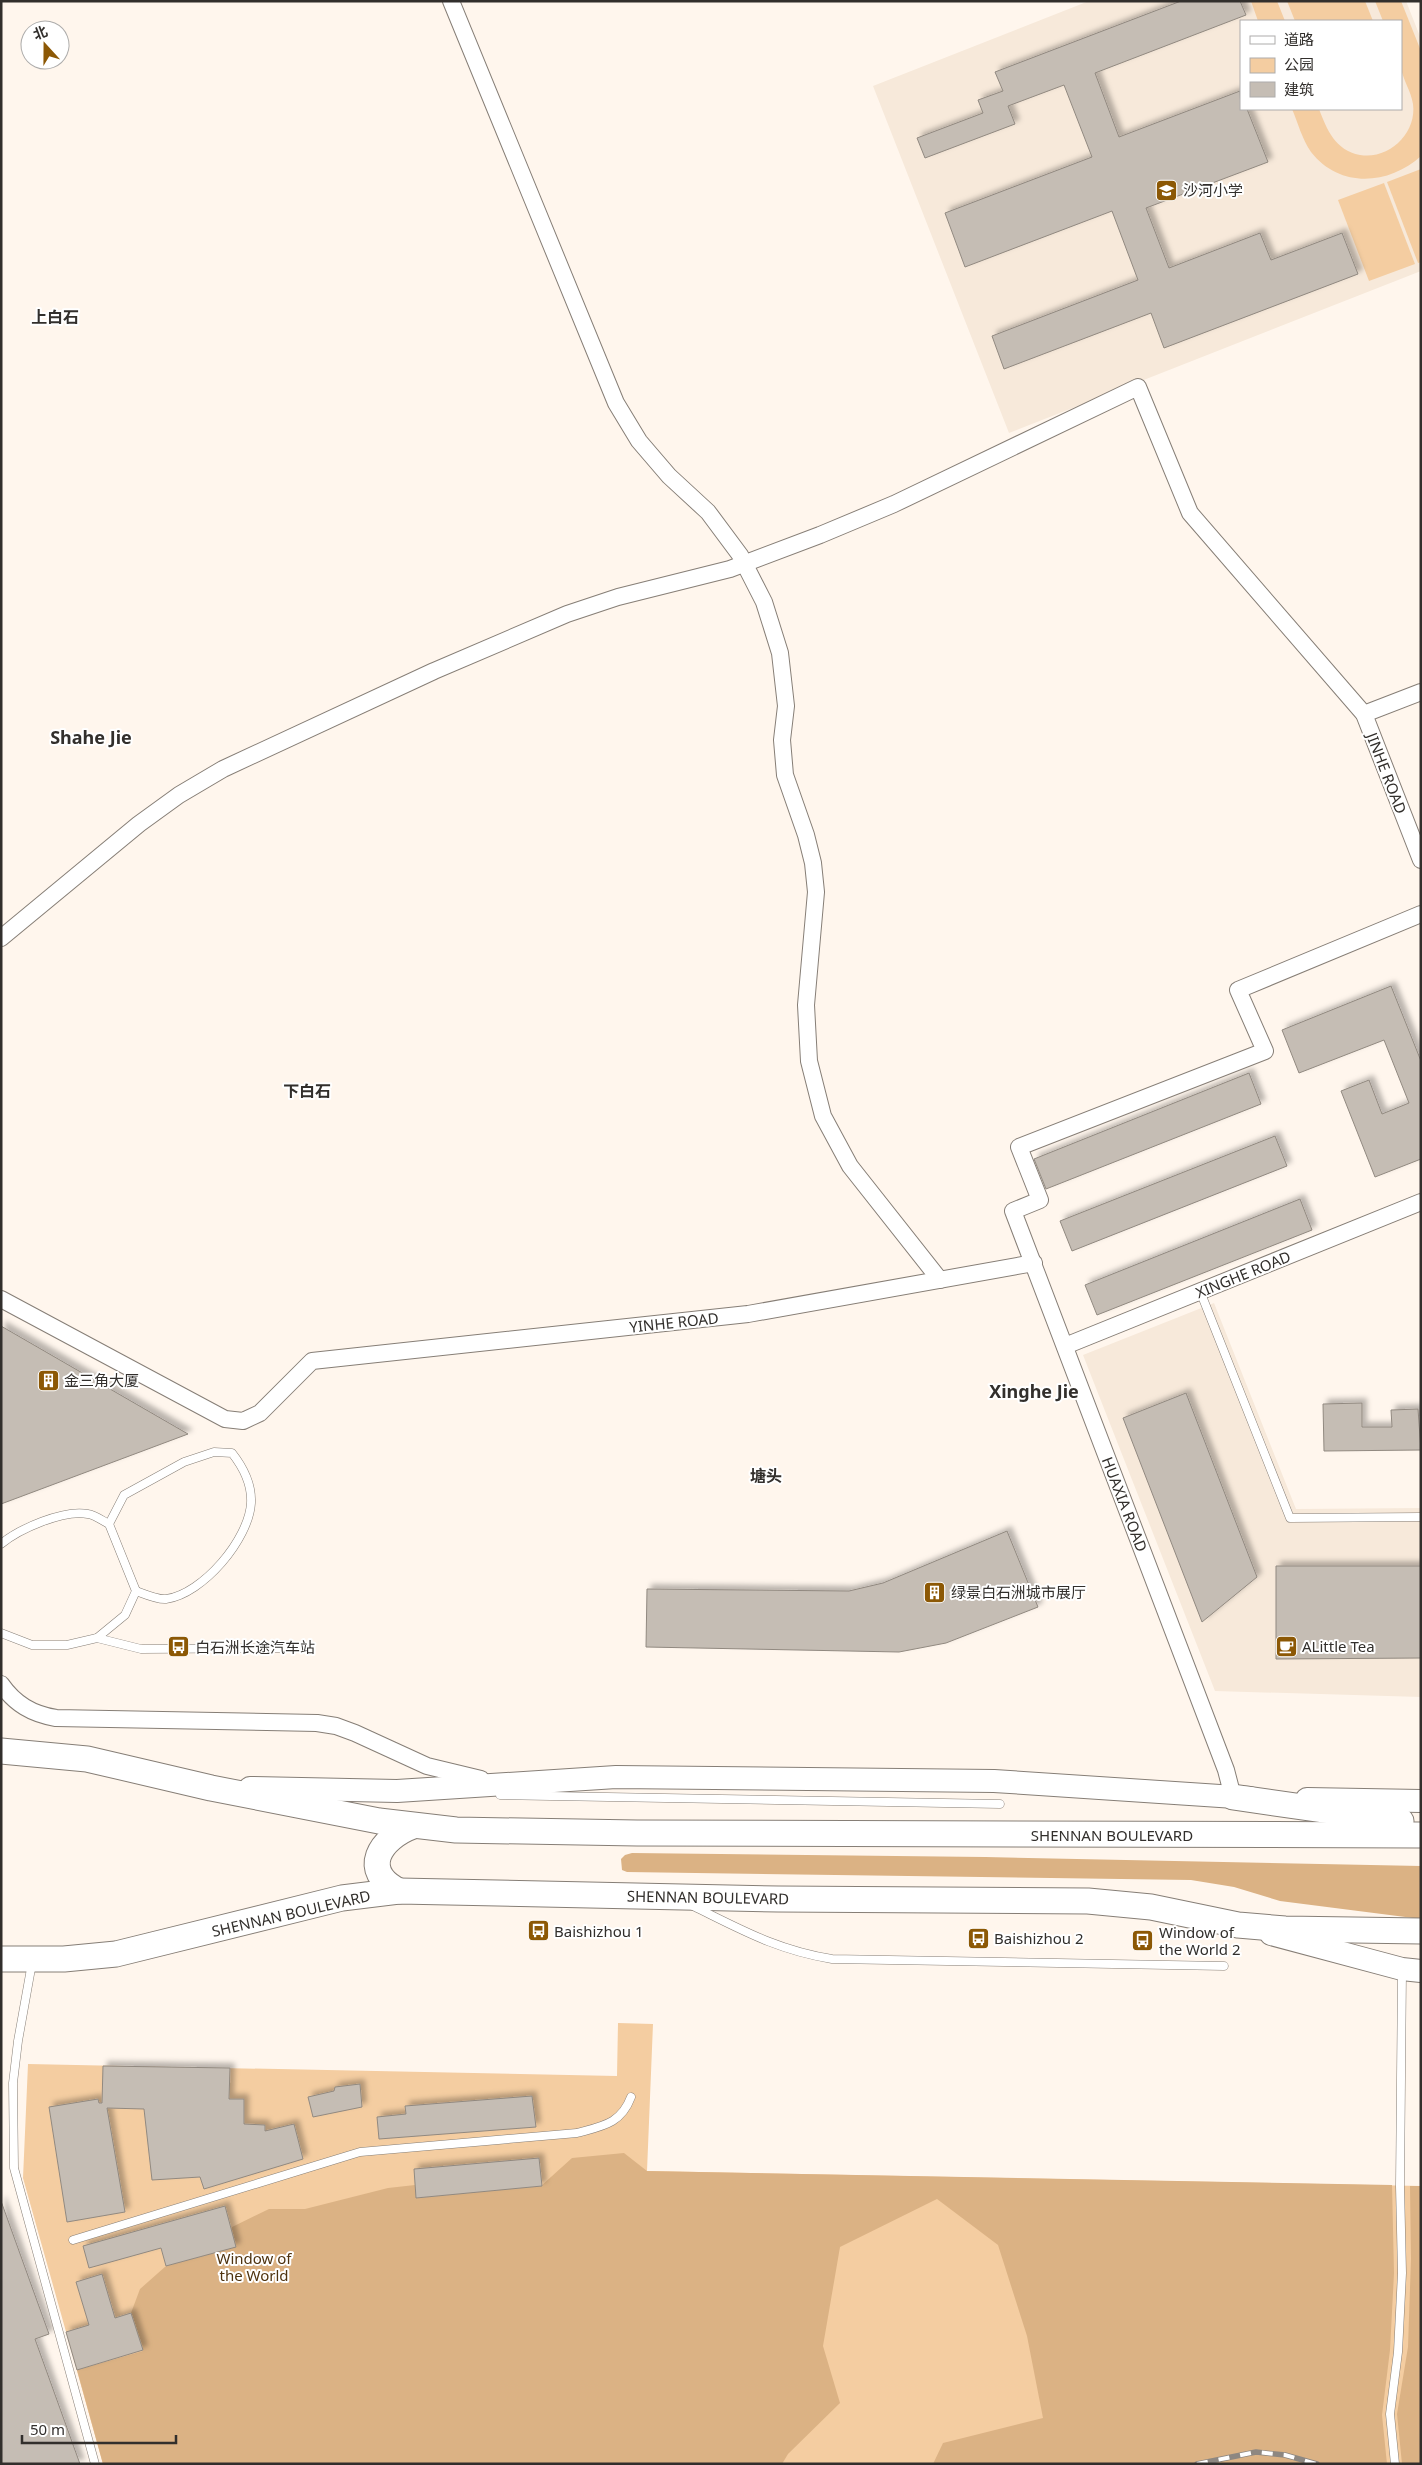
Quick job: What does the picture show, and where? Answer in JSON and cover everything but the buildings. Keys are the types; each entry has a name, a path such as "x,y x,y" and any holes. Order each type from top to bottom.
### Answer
{"main road":[{"name":"SHENNAN BOULEVARD","path":"1,1751 87,1759 211,1788 413,1826 456,1830 637,1834 1421,1835"},
{"path":"211,1788 397,1791 616,1777 994,1781 1233,1797 1421,1801"},
{"path":"1233,1797 1357,1817 1421,1824"},
{"path":"399,1891 384,1880 379,1871 379,1852 390,1837 413,1826"},
{"name":"SHENNAN BOULEVARD","path":"1,1959 64,1959 116,1954 326,1902 399,1891 1088,1901 1151,1907 1238,1925 1285,1929 1421,1931"},
{"path":"1238,1925 1411,1970"}],"street":[{"path":"451,1 616,403 639,441 669,476 708,512 744,563 764,602 780,653 786,706 782,740 785,775 814,863 816,892 806,1005 809,1061 818,1098 824,1116 850,1166 940,1280"},
{"name":"JINHE ROAD","path":"744,563 820,535 894,504 1138,387 1190,513 1364,714 1421,860"},
{"path":"1,938 138,824 180,795 223,769 434,671 550,621 618,597 744,563"},
{"path":"1364,714 1421,692"},
{"name":"HUAXIA ROAD","path":"1233,1797 1226,1770 1013,1211 1040,1200 1019,1147 1265,1051 1238,990 1421,914"},
{"name":"XINGHE ROAD","path":"1065,1346 1421,1202"},
{"name":"YINHE ROAD","path":"1,1298 224,1419 243,1421 260,1413 312,1361 748,1314 1034,1263"},
{"path":"1,1684 23,1707 44,1716 317,1723 346,1730 427,1766 446,1772 515,1784"}],"lane":[{"path":"1200,1291 1290,1518 1421,1517"},
{"path":"110,1524 124,1495 184,1462 214,1452 232,1453 244,1468 251,1502 244,1529 222,1563 192,1589 165,1599 136,1592"},
{"path":"1,1544 26,1528 58,1517 88,1514 110,1524 136,1592 125,1615 97,1638 67,1645 32,1645 1,1633"},
{"path":"97,1638 141,1649 283,1648"},
{"path":"397,1791 486,1794"},
{"path":"496,1795 1000,1804"},
{"path":"673,1896 770,1944 800,1954 832,1959 1224,1966"},
{"path":"32,1959 18,2040 14,2083 14,2168 95,2464"},
{"path":"1395,2464 1390,2414 1398,2352 1402,2273 1400,2186 1411,1970"},
{"path":"73,2240 360,2152 577,2133 616,2120 626,2110 631,2097"}],"shaded area":[{"name":"沙河小学","path":"1089,1 1406,1 1421,39 1421,271 1009,433 873,86"},
{"path":"1214,1303 1296,1509 1421,1508 1421,1697 1215,1691 1083,1355"}],"green space":[{"path":"1251,1 1277,1 1285,20 1258,20"},
{"path":"1287,1 1365,1 1373,20 1295,20"},
{"path":"1375,1 1401,1 1421,51 1421,156 1408,166 1394,173 1365,179 1350,177 1336,172 1323,164 1311,152 1292,110 1319,110 1325,124 1338,144 1344,149 1360,155 1381,153 1391,149 1399,142 1406,134 1413,115 1411,95 1402,72 1402,20 1383,20"},
{"path":"1421,169 1421,262 1418,263 1387,182"},
{"path":"1384,183 1415,264 1369,281 1338,200"},
{"path":"632,1853 985,1857 1421,1866 1421,1919 1280,1901 1234,1887 1191,1880 627,1872 622,1870 621,1859 625,1855"},
{"name":"Window of the World","path":"618,2023 653,2024 647,2171 1421,2186 1421,2464 103,2464 23,2178 28,2064 617,2076"},
{"name":"Window of the World","path":"624,2153 647,2171 1392,2185 1394,2273 1390,2350 1382,2415 1387,2464 933,2464 943,2443 1043,2418 1027,2336 998,2245 937,2199 840,2247 823,2346 840,2403 788,2454 782,2464 103,2464 77,2370 143,2351 131,2313 140,2289 166,2266 235,2247 230,2228 269,2209 305,2209 388,2188 415,2185 417,2198 541,2186 572,2158"},
{"path":"1410,2186 1421,2186 1421,2464 1402,2464 1397,2414 1408,2347 1411,2259"}],"railway":[{"path":"1197,2464 1256,2452 1285,2455 1317,2464"}],"place":[{"name":"沙河小学","path":"1167,190"},
{"name":"金三角大厦","path":"48,1380"},
{"name":"绿景白石洲城市展厅","path":"935,1592"},
{"name":"ALittle Tea","path":"1286,1646"},
{"name":"白石洲长途汽车站","path":"179,1647"},
{"name":"Baishizhou 1","path":"538,1931"},
{"name":"Baishizhou 2","path":"978,1938"},
{"name":"Window of the World 2","path":"1143,1941"}],"district":[{"name":"上白石","path":"55,317"},
{"name":"Shahe Jie","path":"91,737"},
{"name":"下白石","path":"307,1091"},
{"name":"Xinghe Jie","path":"1034,1391"},
{"name":"塘头","path":"766,1476"}]}
